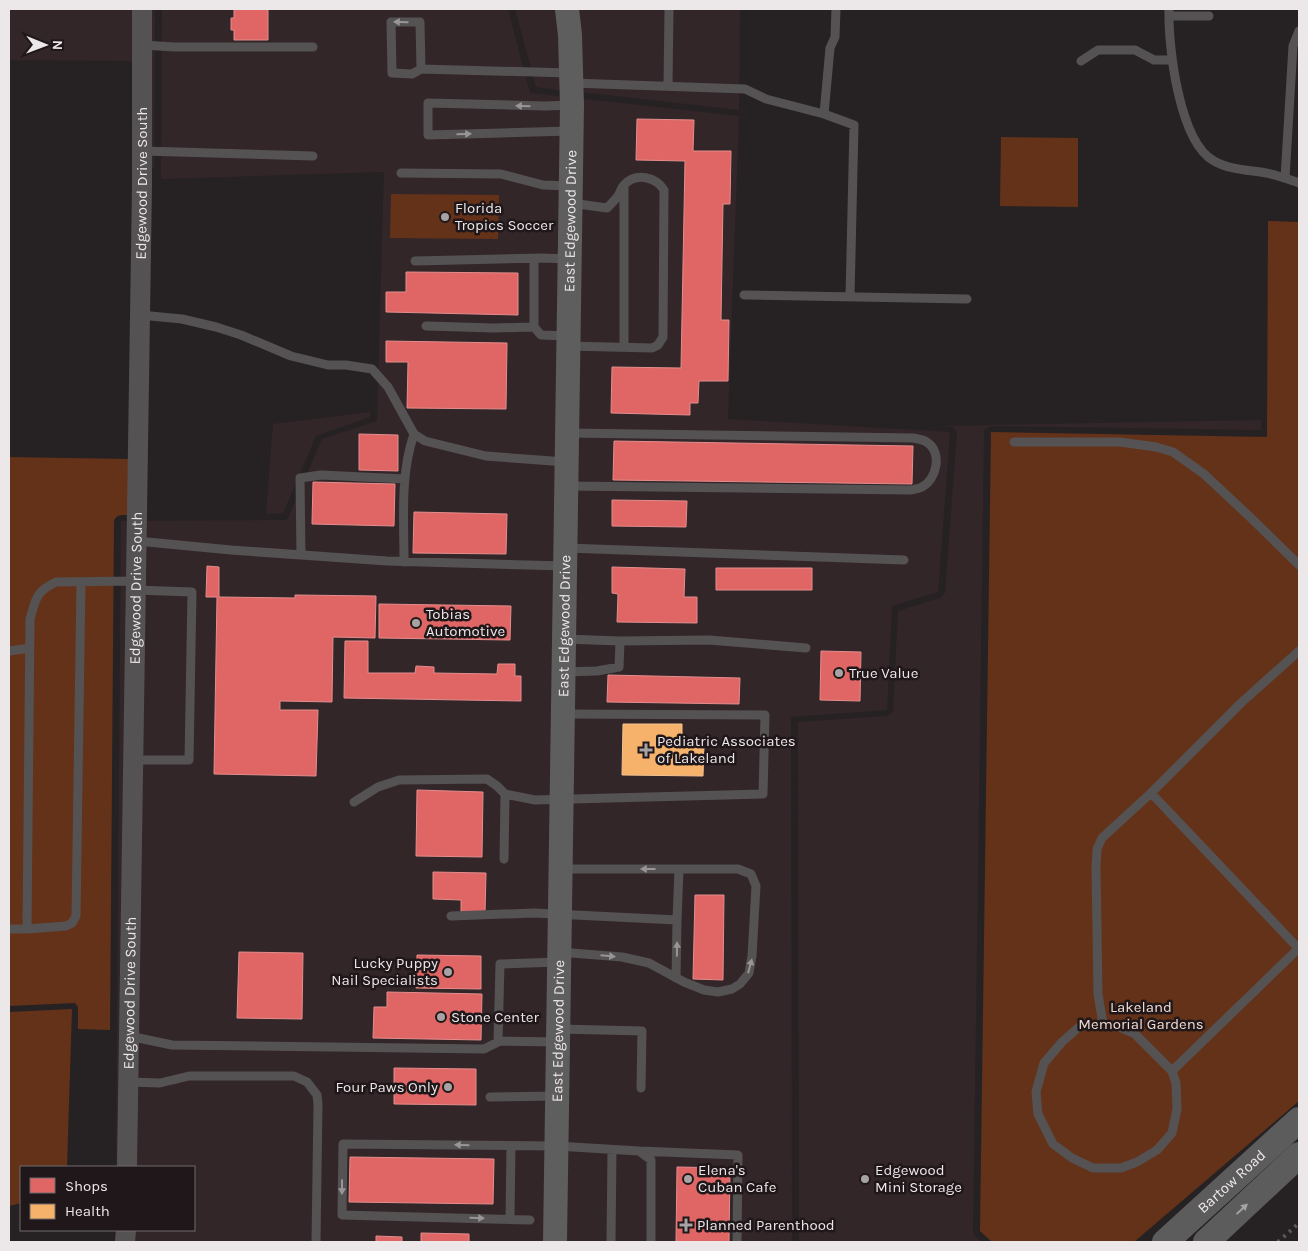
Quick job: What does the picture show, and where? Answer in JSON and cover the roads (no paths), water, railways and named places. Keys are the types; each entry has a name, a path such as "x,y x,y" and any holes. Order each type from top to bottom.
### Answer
{"main road":[{"name":"East Edgewood Drive","path":"555,1242 572,131 570,35 567,9"},
{"name":"Bartow Road","path":"1180,1238 1299,1120"},
{"name":"Bartow Road","path":"1206,1242 1299,1155"}],"street":[{"name":"Edgewood Drive South","path":"126,1166 140,315 142,9"}],"lane":[{"path":"668,86 669,9"},
{"path":"824,114 830,48 835,37 836,9"},
{"path":"1210,16 1169,12 1172,60 1186,120 1197,144 1213,161 1230,168 1285,178 1299,183"},
{"path":"421,69 420,22 391,22 392,73 412,74 421,69 572,87 668,86 745,89 766,100 824,114 854,125 850,297"},
{"path":"1285,178 1293,46 1299,31"},
{"path":"142,45 174,47 313,46"},
{"path":"1081,61 1098,50 1135,50 1154,60 1172,60"},
{"path":"572,87 545,106 428,103 428,135 572,131"},
{"path":"142,151 313,156"},
{"path":"401,173 501,174 543,185 607,208 618,197 624,185 633,180 648,177 660,183 664,190 665,205 663,337 658,345 652,348 624,347 568,341 541,335 534,327 534,258"},
{"path":"624,185 624,347"},
{"path":"416,261 570,259"},
{"path":"744,295 967,299"},
{"path":"140,315 182,319 216,327 241,335 291,356 328,365 372,368 388,387 414,434 425,441 486,456 567,462"},
{"path":"426,326 534,327"},
{"path":"566,486 911,490 922,487 932,478 936,464 934,451 930,444 913,438 567,433"},
{"path":"404,562 405,479 408,454 414,434"},
{"path":"1014,442 1120,442 1156,447 1173,452 1204,474 1299,565"},
{"path":"301,555 300,478 321,475 405,479"},
{"path":"136,541 404,562 566,557 904,560"},
{"path":"27,929 30,619 36,597 44,588 56,582 81,582 192,592 189,760 132,760"},
{"path":"9,929 66,926 72,923 76,916 81,582"},
{"path":"564,639 620,641 709,640 806,648"},
{"path":"563,672 597,671 619,667 620,641"},
{"path":"9,651 30,648"},
{"path":"1103,1024 1098,994 1097,849 1102,838 1151,793 1242,702 1299,651"},
{"path":"354,802 378,787 399,780 488,779 504,794 536,800 763,794 765,716 562,714"},
{"path":"1151,793 1299,948 1172,1071"},
{"path":"504,794 504,859"},
{"path":"500,1041 498,1041 500,964 559,957 622,958 649,963 676,978 704,990 718,992 732,989 740,984 749,973 752,956 756,886 751,874 738,869 561,869"},
{"path":"676,978 679,869"},
{"path":"451,916 519,913 677,920"},
{"path":"1103,1024 1119,1027 1135,1034 1172,1071 1176,1084 1172,1133 1157,1150 1137,1162 1121,1168 1093,1168 1072,1158 1053,1144 1038,1114 1036,1092 1044,1064 1062,1042 1079,1027 1103,1024"},
{"path":"129,1036 172,1045 484,1049 500,1041 642,1031 641,1088"},
{"path":"128,1082 160,1083 189,1076 294,1076 307,1082 317,1095 318,1104 316,1242"},
{"path":"490,1097 557,1096"},
{"path":"530,1220 342,1215 343,1144 556,1146 612,1150 738,1154 737,1242"},
{"path":"510,1219 511,1146"},
{"path":"611,1242 612,1150"},
{"path":"639,1151 651,1160 651,1242"}],"railway":[{"path":"1278,1242 1299,1223"}],"place":[{"name":"Florida Tropics Soccer","path":"445,217"},
{"name":"Tobias Automotive","path":"416,623"},
{"name":"True Value","path":"839,673"},
{"name":"Pediatric Associates of Lakeland","path":"646,750"},
{"name":"Lucky Puppy Nail Specialists","path":"448,972"},
{"name":"Stone Center","path":"441,1017"},
{"name":"Four Paws Only","path":"448,1087"},
{"name":"Elena's Cuban Cafe","path":"688,1179"},
{"name":"Edgewood Mini Storage","path":"865,1179"},
{"name":"Planned Parenthood","path":"686,1225"}],"park label":[{"name":"Lakeland Memorial Gardens","path":"1141,1016"}]}
